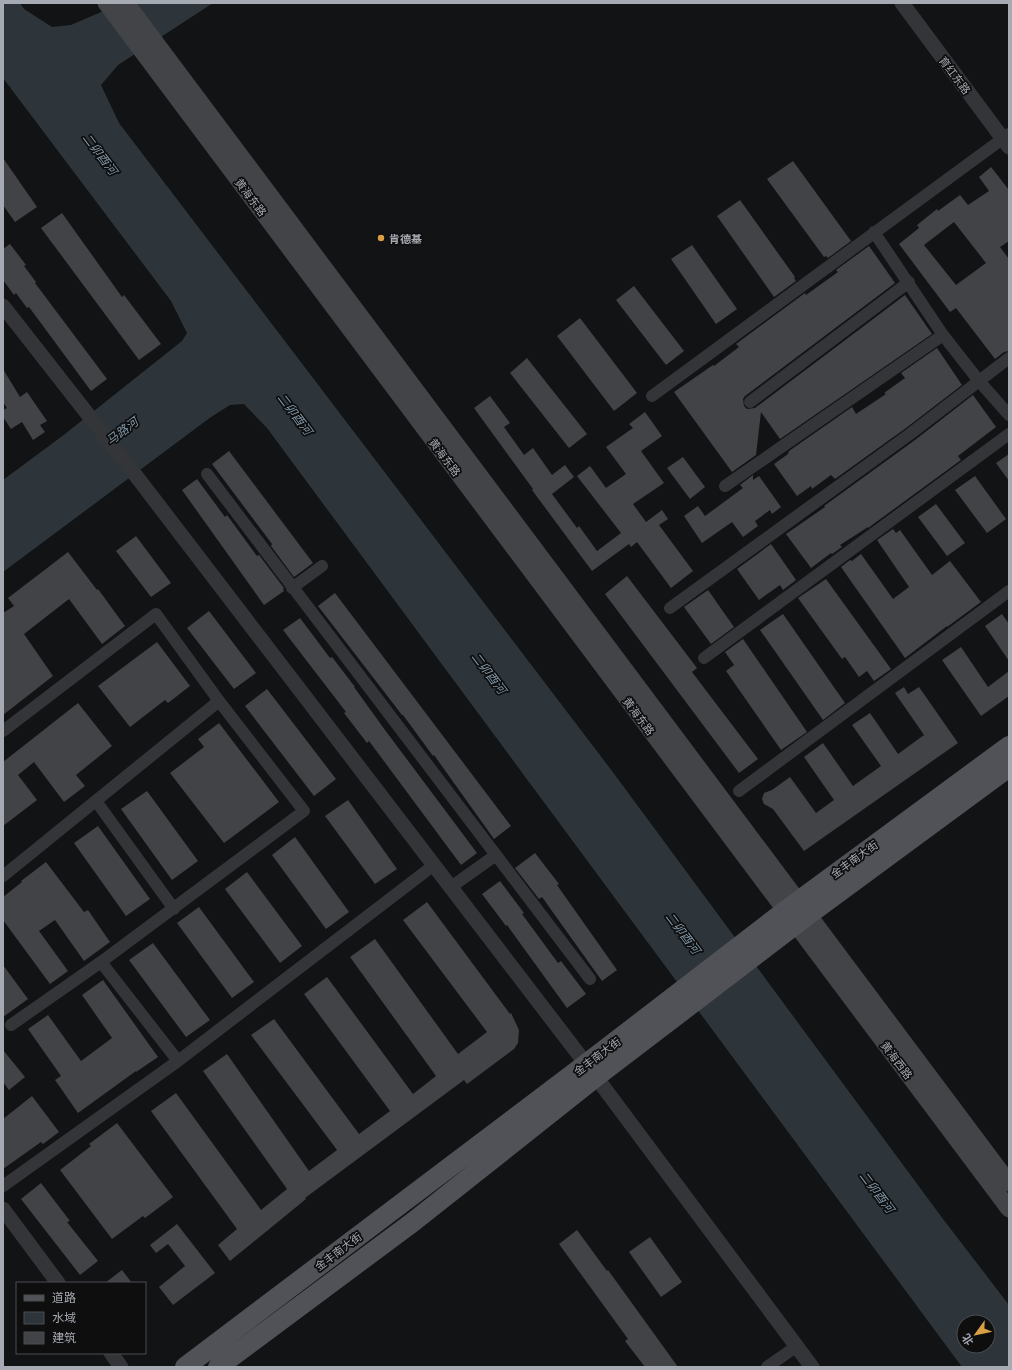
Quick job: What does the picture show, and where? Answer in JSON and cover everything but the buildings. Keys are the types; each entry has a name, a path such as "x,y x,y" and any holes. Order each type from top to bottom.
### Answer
{"main road":[{"name":"黄海东路","path":"106,3 151,50 796,913"},
{"name":"黄海东路","path":"126,3 151,50"},
{"name":"金丰南大街","path":"185,1367 591,1070 796,913 1009,746"},
{"name":"金丰南大街","path":"796,913 1009,767"},
{"name":"黄海西路","path":"796,913 1009,1183"},
{"name":"黄海西路","path":"796,913 1009,1209"},
{"name":"金丰南大街","path":"218,1367 413,1222 591,1070"}],"street":[{"name":"育红东路","path":"902,3 1007,140"},
{"path":"652,396 874,232 1007,140"},
{"path":"874,232 944,335 979,381 1009,415"},
{"path":"750,402 909,282"},
{"path":"3,306 140,481 591,1070 812,1367"},
{"path":"725,486 944,335"},
{"path":"670,608 910,434 1009,358"},
{"path":"704,658 1009,434"},
{"path":"207,474 590,979"},
{"path":"292,588 322,566"},
{"path":"739,791 1009,591"},
{"path":"3,731 156,614 219,701 304,812 101,962 11,1025"},
{"path":"3,876 219,701"},
{"path":"96,801 174,908"},
{"path":"451,887 496,855"},
{"path":"3,1186 178,1061 434,865"},
{"path":"101,962 178,1061"},
{"path":"3,1209 57,1282"},
{"path":"768,1367 797,1346"},
{"path":"112,1354 121,1367"}],"water":[{"path":"3,3 20,3 24,9 52,27 71,25 122,3 213,3 118,65 101,85 119,123 612,771 943,1219 1009,1305 1009,1367 962,1367 267,428 244,404 230,405 211,417 3,572 3,480 65,434 182,341 187,333 171,301 3,78"}],"place":[{"name":"肯德基","path":"381,238"}],"water label":[{"name":"二卯酉河","path":"100,154"},
{"name":"二卯酉河","path":"295,414"},
{"name":"马路河","path":"122,431"},
{"name":"二卯酉河","path":"489,673"},
{"name":"二卯酉河","path":"683,933"},
{"name":"二卯酉河","path":"877,1192"}]}
